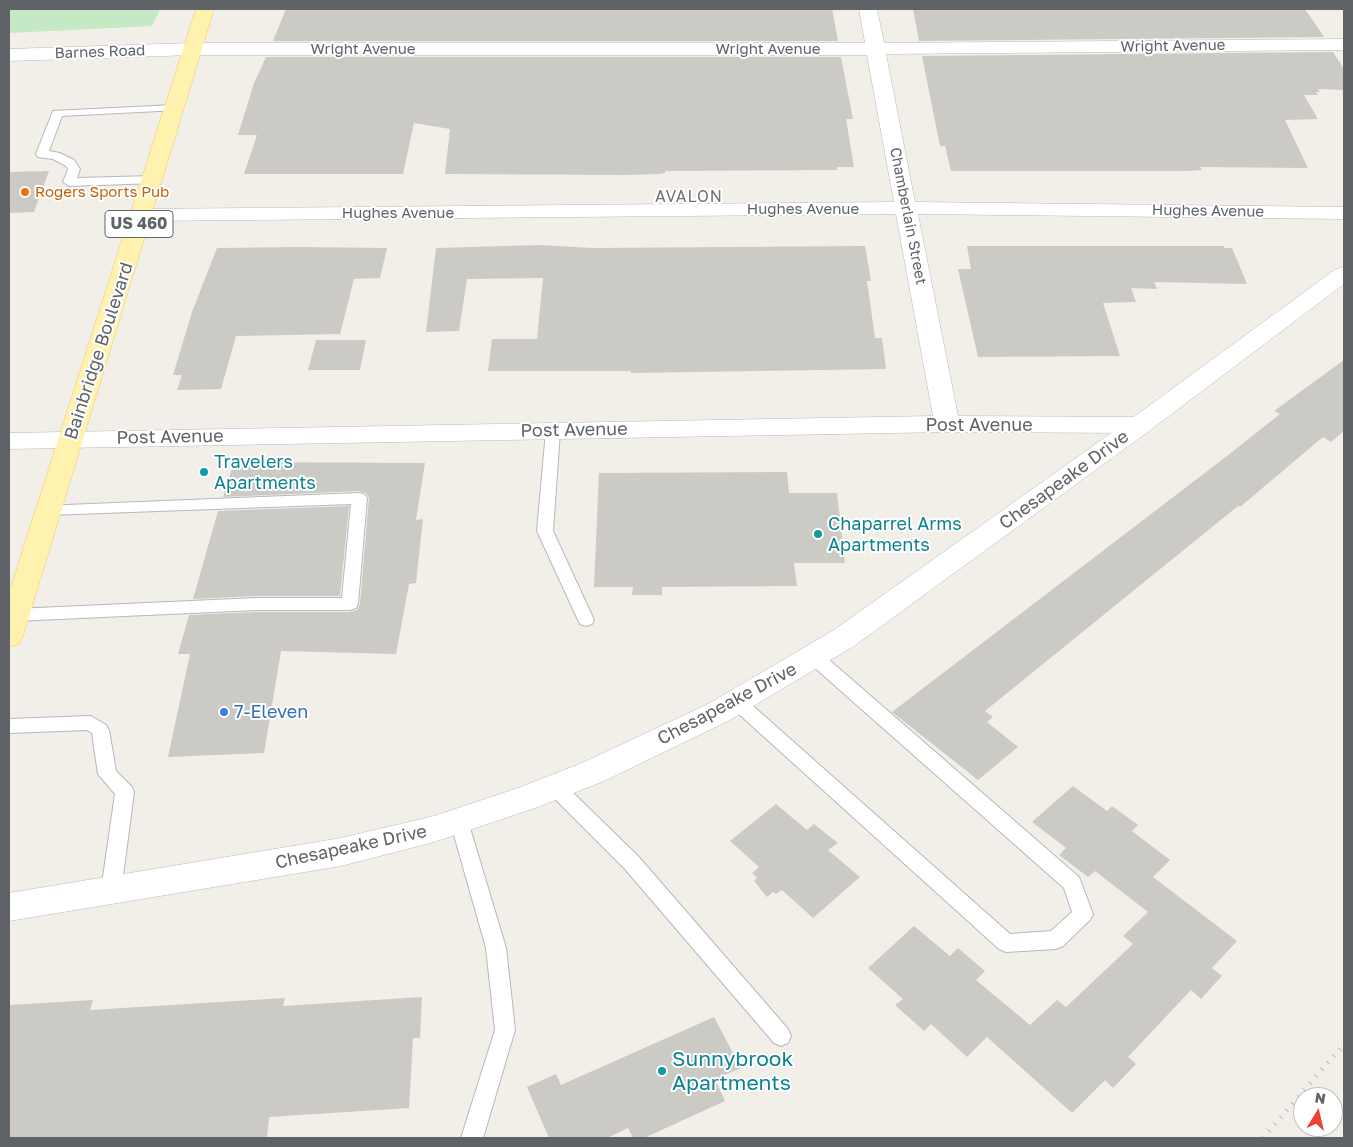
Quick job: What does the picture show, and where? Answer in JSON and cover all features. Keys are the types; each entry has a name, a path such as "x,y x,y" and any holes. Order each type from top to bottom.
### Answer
{"main road":[{"name":"Bainbridge Boulevard","path":"12,625 153,180 205,9"}],"street":[{"name":"Chamberlain Street","path":"868,9 947,424"},
{"name":"Wright Avenue","path":"192,49 876,49 1344,44"},
{"name":"Barnes Road","path":"9,55 192,49"},
{"name":"Hughes Avenue","path":"142,215 907,208 1344,212"},
{"name":"Chesapeake Drive","path":"9,907 258,868 341,852 434,829 593,772 720,712 844,638 1140,425 1344,274"},
{"name":"Post Avenue","path":"9,441 947,424 1140,425"}],"lane":[{"path":"153,180 69,182 74,169 70,163 56,156 42,154 57,113 174,108"},
{"path":"553,431 545,531 586,620"},
{"path":"12,625 256,604 350,604 359,498 48,510"},
{"path":"737,702 1006,943 1056,940 1083,914 1072,883 813,656"},
{"path":"9,726 91,723 100,730 107,774 125,792 110,891"},
{"path":"555,787 631,862 781,1036"},
{"path":"460,820 496,948 505,1030 472,1138"}],"green space":[{"path":"9,9 160,9 152,26 9,33"}],"building":[{"path":"286,9 832,9 838,41 273,41"},
{"path":"913,9 1305,9 1324,37 919,41"},
{"path":"1333,52 1344,69 1344,90 1318,89 1320,92 1316,92 1318,95 1304,95 1318,119 1285,120 1308,168 1200,167 1202,170 1188,171 951,171 945,146 940,146 922,56"},
{"path":"266,57 841,57 853,119 846,119 854,167 837,167 837,170 665,171 665,173 659,174 625,175 445,174 450,129 414,123 403,174 244,174 257,135 238,135 254,83"},
{"name":"Rogers Sports Pub","path":"49,171 34,212 9,213 9,172"},
{"path":"541,245 593,248 865,246 871,281 867,281 875,338 882,338 886,369 631,373 631,371 488,371 492,339 537,339 543,278 467,279 459,331 426,332 436,248"},
{"path":"967,246 1224,246 1224,248 1232,248 1247,284 1154,282 1157,289 1131,288 1136,302 1103,303 1120,356 978,357 958,269 971,269"},
{"path":"217,248 387,248 380,278 354,279 340,334 236,336 221,389 177,390 182,375 173,375 192,312"},
{"path":"316,340 366,340 360,370 308,370"},
{"path":"1344,360 1344,431 1331,442 1323,437 1240,507 1238,506 985,711 993,717 987,722 1018,747 978,780 892,712 1227,456 1280,414 1274,411"},
{"path":"234,462 425,463 416,520 423,519 416,583 409,584 396,654 281,651 264,753 168,757 190,654 178,654 189,615 257,612 350,612 357,610 360,604 369,498 366,493 359,491 223,497"},
{"name":"Chaparrel Arms Apartments","path":"787,472 789,493 837,493 845,563 794,563 797,586 662,587 662,595 632,595 633,587 594,587 599,473"},
{"path":"349,506 340,596 257,596 193,599 218,511"},
{"path":"1073,786 1107,811 1112,806 1138,825 1132,831 1170,860 1153,877 1237,941 1212,968 1222,976 1201,999 1191,990 1128,1057 1136,1064 1113,1088 1105,1080 1072,1113 987,1037 967,1057 931,1024 924,1031 895,1005 903,999 868,968 914,926 950,956 958,948 985,971 976,980 1030,1025 1057,1000 1066,1007 1133,944 1123,936 1148,912 1095,871 1088,877 1059,855 1066,848 1032,822"},
{"path":"776,804 807,830 814,824 838,843 828,850 860,877 813,918 782,890 776,894 773,892 767,897 754,881 757,878 752,873 759,867 730,841"},
{"path":"422,997 420,1038 413,1038 409,1108 269,1117 267,1138 9,1138 9,1005 93,1000 90,1010 285,998 283,1006"},
{"name":"Sunnybrook Apartments","path":"714,1017 741,1068 715,1079 725,1101 644,1138 633,1138 628,1128 607,1138 549,1138 527,1087 556,1074 561,1085"}],"railway":[{"path":"1263,1138 1344,1044"}],"place":[{"name":"Rogers Sports Pub","path":"25,192"},
{"name":"Travelers Apartments","path":"204,472"},
{"name":"Chaparrel Arms Apartments","path":"818,534"},
{"name":"7-Eleven","path":"224,712"},
{"name":"Sunnybrook Apartments","path":"662,1071"}],"district":[{"name":"AVALON","path":"689,197"}]}
